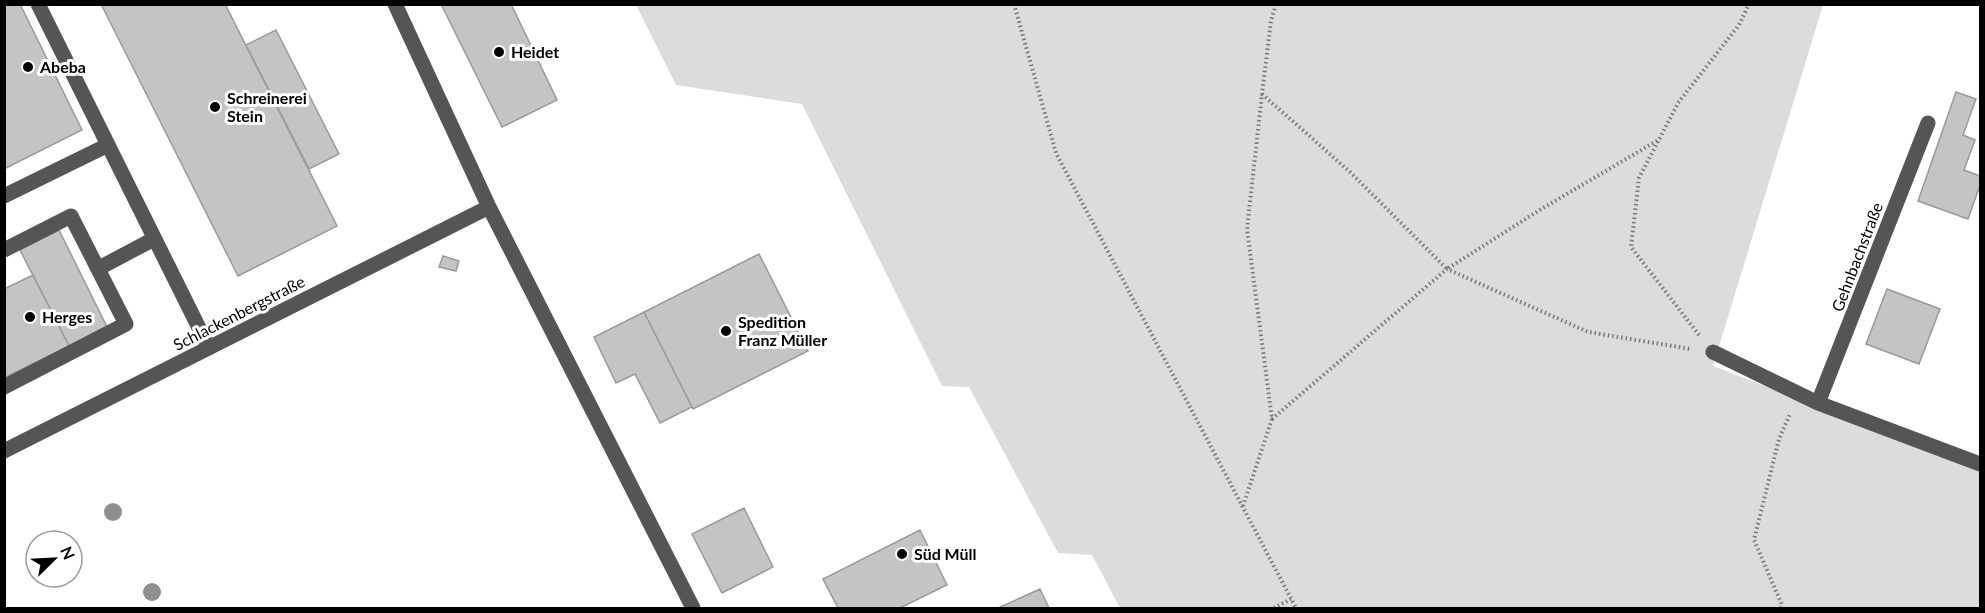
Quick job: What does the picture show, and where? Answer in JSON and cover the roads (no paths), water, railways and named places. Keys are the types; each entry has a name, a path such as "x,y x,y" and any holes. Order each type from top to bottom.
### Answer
{"street":[{"path":"38,4 209,348"},
{"path":"395,4 489,207 693,609"},
{"name":"Gehnbachstraße","path":"1818,403 1928,123"},
{"path":"4,196 108,145"},
{"name":"Schlackenbergstraße","path":"4,451 489,207"},
{"path":"4,250 71,216 126,324 4,387"},
{"path":"99,268 154,239"},
{"path":"1713,352 1818,403 1980,464"}],"place":[{"name":"Heidet","path":"499,52"},
{"name":"Abeba","path":"28,67"},
{"name":"Schreinerei Stein","path":"215,107"},
{"name":"Herges","path":"30,317"},
{"name":"Spedition Franz Müller","path":"726,331"},
{"name":"Süd Müll","path":"902,554"}]}
